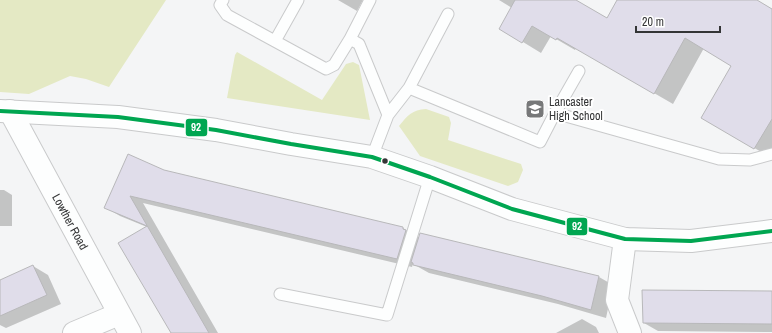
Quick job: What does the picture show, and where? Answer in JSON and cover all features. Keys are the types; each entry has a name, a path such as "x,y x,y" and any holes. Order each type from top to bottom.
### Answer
{"street":[{"path":"5,111 118,117 216,130 372,158 430,176 512,209 625,239 691,241 772,232"},
{"name":"Lowther Road","path":"5,111 130,333"},
{"path":"625,239 617,300 630,333"},
{"path":"74,333 119,314"}],"lane":[{"path":"223,0 220,5 227,15 326,69 334,65 350,39 370,0"},
{"path":"275,41 298,0"},
{"path":"372,158 388,116 409,88 448,14"},
{"path":"350,39 359,44 388,116"},
{"path":"409,88 540,142 580,71"},
{"path":"555,113 719,159 750,160 772,154"},
{"path":"280,294 388,315 430,176"}],"green space":[{"path":"0,0 166,0 109,87 86,79 70,76 29,94 0,92"},
{"path":"237,52 322,100 346,64 353,62 359,65 370,120 227,98 235,55"},
{"path":"426,109 449,117 451,123 448,140 521,164 523,170 518,182 508,186 420,156 399,126 411,114"}],"building":[{"path":"515,0 576,0 607,18 617,0 757,0 772,9 772,119 754,149 701,118 731,66 685,38 654,94 557,38 556,40 532,26 522,43 499,29"},
{"path":"128,154 164,170 403,227 403,229 406,230 397,259 130,196 209,333 171,333 118,243 147,226 104,208"},
{"path":"420,233 599,276 591,310 542,296 413,265 411,262"},
{"path":"33,265 47,295 0,316 0,280"},
{"path":"642,290 772,291 772,324 643,323"}],"transit line":[{"name":"92","path":"0,111 118,117 216,130 372,157 430,177 512,209 625,239 691,241 772,231"}],"place":[{"name":"Lancaster High School","path":"535,109"}]}
